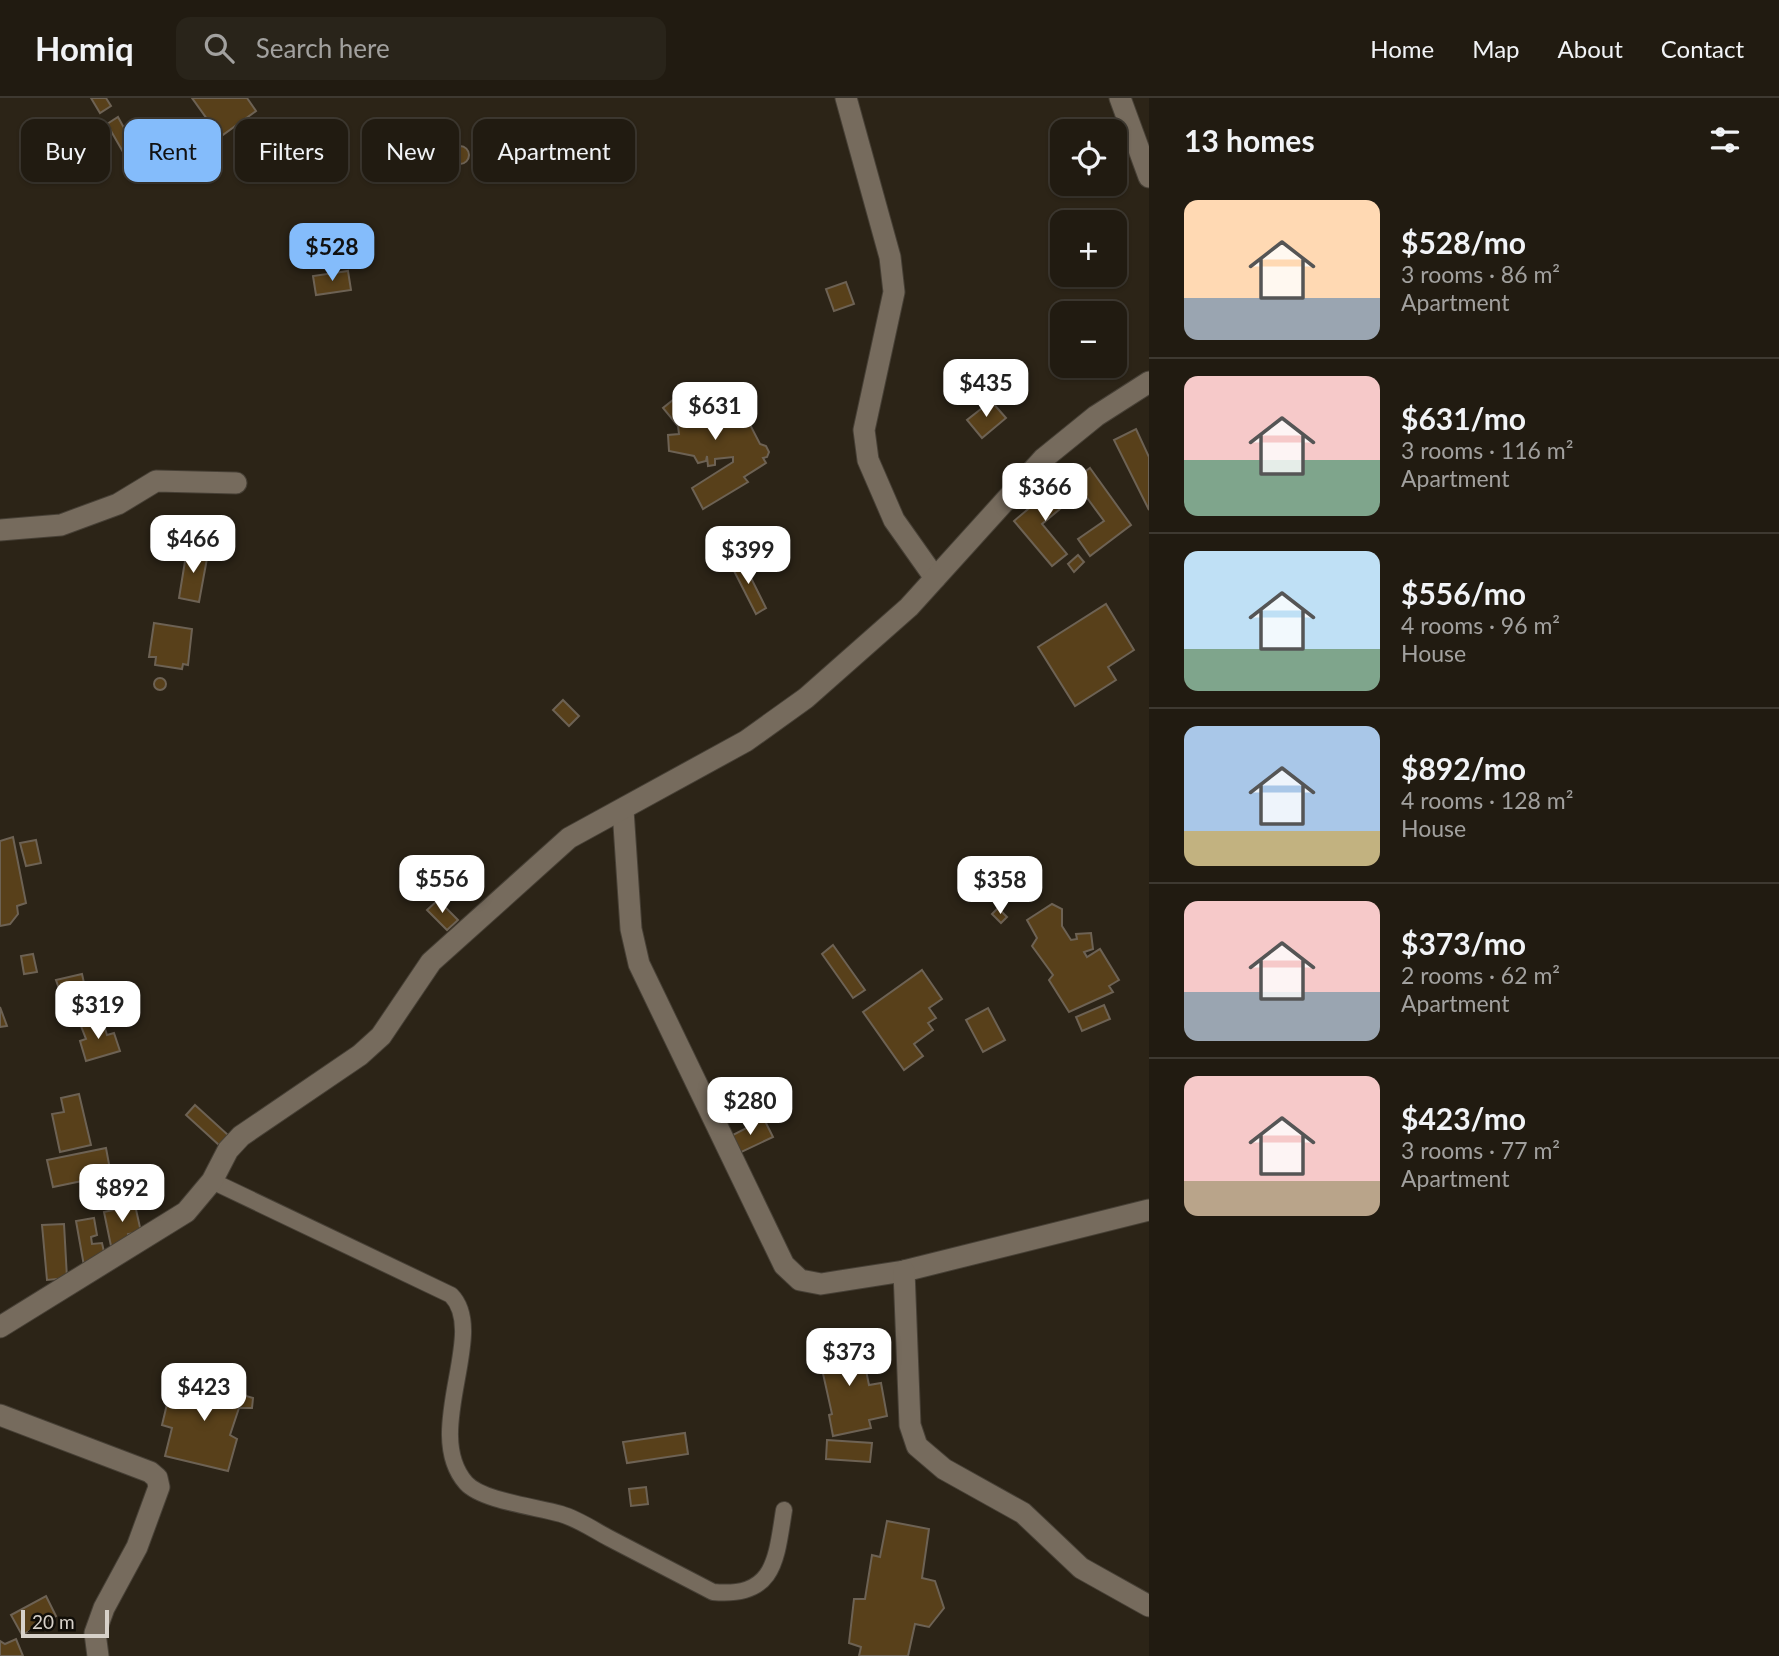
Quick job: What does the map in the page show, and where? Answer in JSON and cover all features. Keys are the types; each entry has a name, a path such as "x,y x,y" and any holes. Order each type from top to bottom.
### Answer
{"street":[{"path":"846,98 890,257 894,292 864,430 868,460 894,520 934,578"},
{"path":"1120,98 1149,177"},
{"path":"0,1327 186,1212 212,1181 228,1150 241,1136 360,1055 381,1036 431,962 569,838 746,741 806,698 909,607 1043,459 1096,416 1149,382"},
{"path":"0,530 61,525 118,504 156,481 236,484"},
{"path":"623,810 631,929 639,964 784,1265 800,1280 821,1284 904,1271 1149,1210"},
{"path":"904,1271 910,1425 917,1446 944,1469 1039,1525 1081,1567 1149,1606"},
{"path":"0,1415 150,1472 157,1478 159,1487 137,1547 104,1608 95,1633 98,1656"}],"lane":[{"path":"212,1181 393,1266 451,1295 458,1302 462,1338 449,1433 453,1461 467,1485 488,1495 565,1515 713,1592 736,1594 761,1584 775,1562 783,1510"}],"building":[{"path":"91,98 106,98 111,106 100,113"},
{"path":"192,98 247,98 256,111 245,119 235,119 235,126 221,136 221,119 207,119"},
{"path":"118,117 124,128 123,152 110,129 110,122"},
{"path":"459,146 468,152 466,161 459,164"},
{"path":"348,271 351,290 316,295 313,276"},
{"path":"846,282 854,304 834,311 826,289"},
{"path":"704,391 712,398 729,397 736,410 732,421 745,415 760,444 766,446 769,452 767,457 763,458 766,463 744,477 748,482 703,509 692,488 733,462 733,457 715,459 715,465 708,466 707,456 706,461 698,463 694,456 669,451 668,435 679,434 678,426 663,408 678,396 682,401 693,392"},
{"path":"991,401 1006,418 982,438 967,420"},
{"path":"1136,429 1149,457 1149,510 1114,440"},
{"path":"1090,468 1131,525 1090,556 1078,539 1104,521 1074,480"},
{"path":"1059,483 1072,499 1042,524 1067,554 1052,566 1014,521"},
{"path":"187,549 208,553 199,602 179,598"},
{"path":"1078,555 1084,562 1074,572 1068,564"},
{"path":"741,558 766,608 756,614 730,563"},
{"path":"1106,604 1134,650 1108,667 1116,680 1075,706 1038,647"},
{"path":"154,623 192,629 188,665 183,664 182,669 155,665 156,657 149,657"},
{"path":"160,678 166,684 160,690 154,684"},
{"path":"563,700 579,716 569,726 553,710"},
{"path":"13,837 26,903 17,906 18,914 10,924 0,926 0,841"},
{"path":"36,840 41,863 26,866 20,843"},
{"path":"438,900 458,920 447,930 427,910"},
{"path":"1052,904 1062,909 1062,926 1071,940 1077,939 1076,934 1091,933 1093,949 1084,952 1087,957 1100,949 1119,980 1109,986 1113,992 1069,1012 1049,980 1053,975 1032,946 1037,938 1027,920"},
{"path":"998,908 1007,917 1001,923 992,914"},
{"path":"833,945 865,990 853,998 822,954"},
{"path":"33,954 37,972 24,974 21,956"},
{"path":"922,970 942,999 929,1008 936,1018 928,1023 933,1030 914,1044 923,1056 904,1070 863,1012"},
{"path":"82,974 88,1001 65,1006 56,980"},
{"path":"1104,1005 1110,1019 1082,1031 1076,1017"},
{"path":"0,1007 7,1026 0,1027"},
{"path":"988,1008 1005,1040 983,1052 966,1020"},
{"path":"102,1019 107,1035 114,1033 120,1051 86,1061 80,1041 86,1039 81,1026"},
{"path":"79,1094 91,1145 60,1152 52,1114 64,1112 61,1098"},
{"path":"195,1105 228,1135 219,1145 186,1115"},
{"path":"764,1119 773,1137 735,1155 727,1138"},
{"path":"106,1148 111,1175 53,1187 47,1160"},
{"path":"135,1205 141,1232 128,1234 129,1242 111,1246 104,1212"},
{"path":"94,1218 97,1235 91,1237 92,1244 102,1243 105,1256 84,1266 76,1221"},
{"path":"64,1224 67,1278 47,1280 42,1225"},
{"path":"843,1340 845,1350 861,1346 869,1385 881,1383 887,1416 869,1420 871,1428 833,1436 829,1415 832,1414 820,1360 816,1361 813,1346"},
{"path":"184,1379 240,1387 246,1396 253,1398 252,1408 239,1408 230,1435 237,1439 228,1471 165,1456 172,1428 162,1425 168,1400 178,1402"},
{"path":"685,1433 688,1454 627,1463 623,1442"},
{"path":"827,1440 872,1443 870,1462 826,1459"},
{"path":"646,1487 648,1504 631,1506 629,1489"},
{"path":"887,1521 929,1529 922,1578 935,1581 944,1608 929,1627 915,1624 908,1656 859,1656 861,1647 849,1643 854,1599 865,1599 872,1555 880,1557"},
{"path":"46,1596 56,1616 22,1635 11,1615"},
{"path":"16,1639 23,1656 0,1656 0,1641 5,1644"}]}
